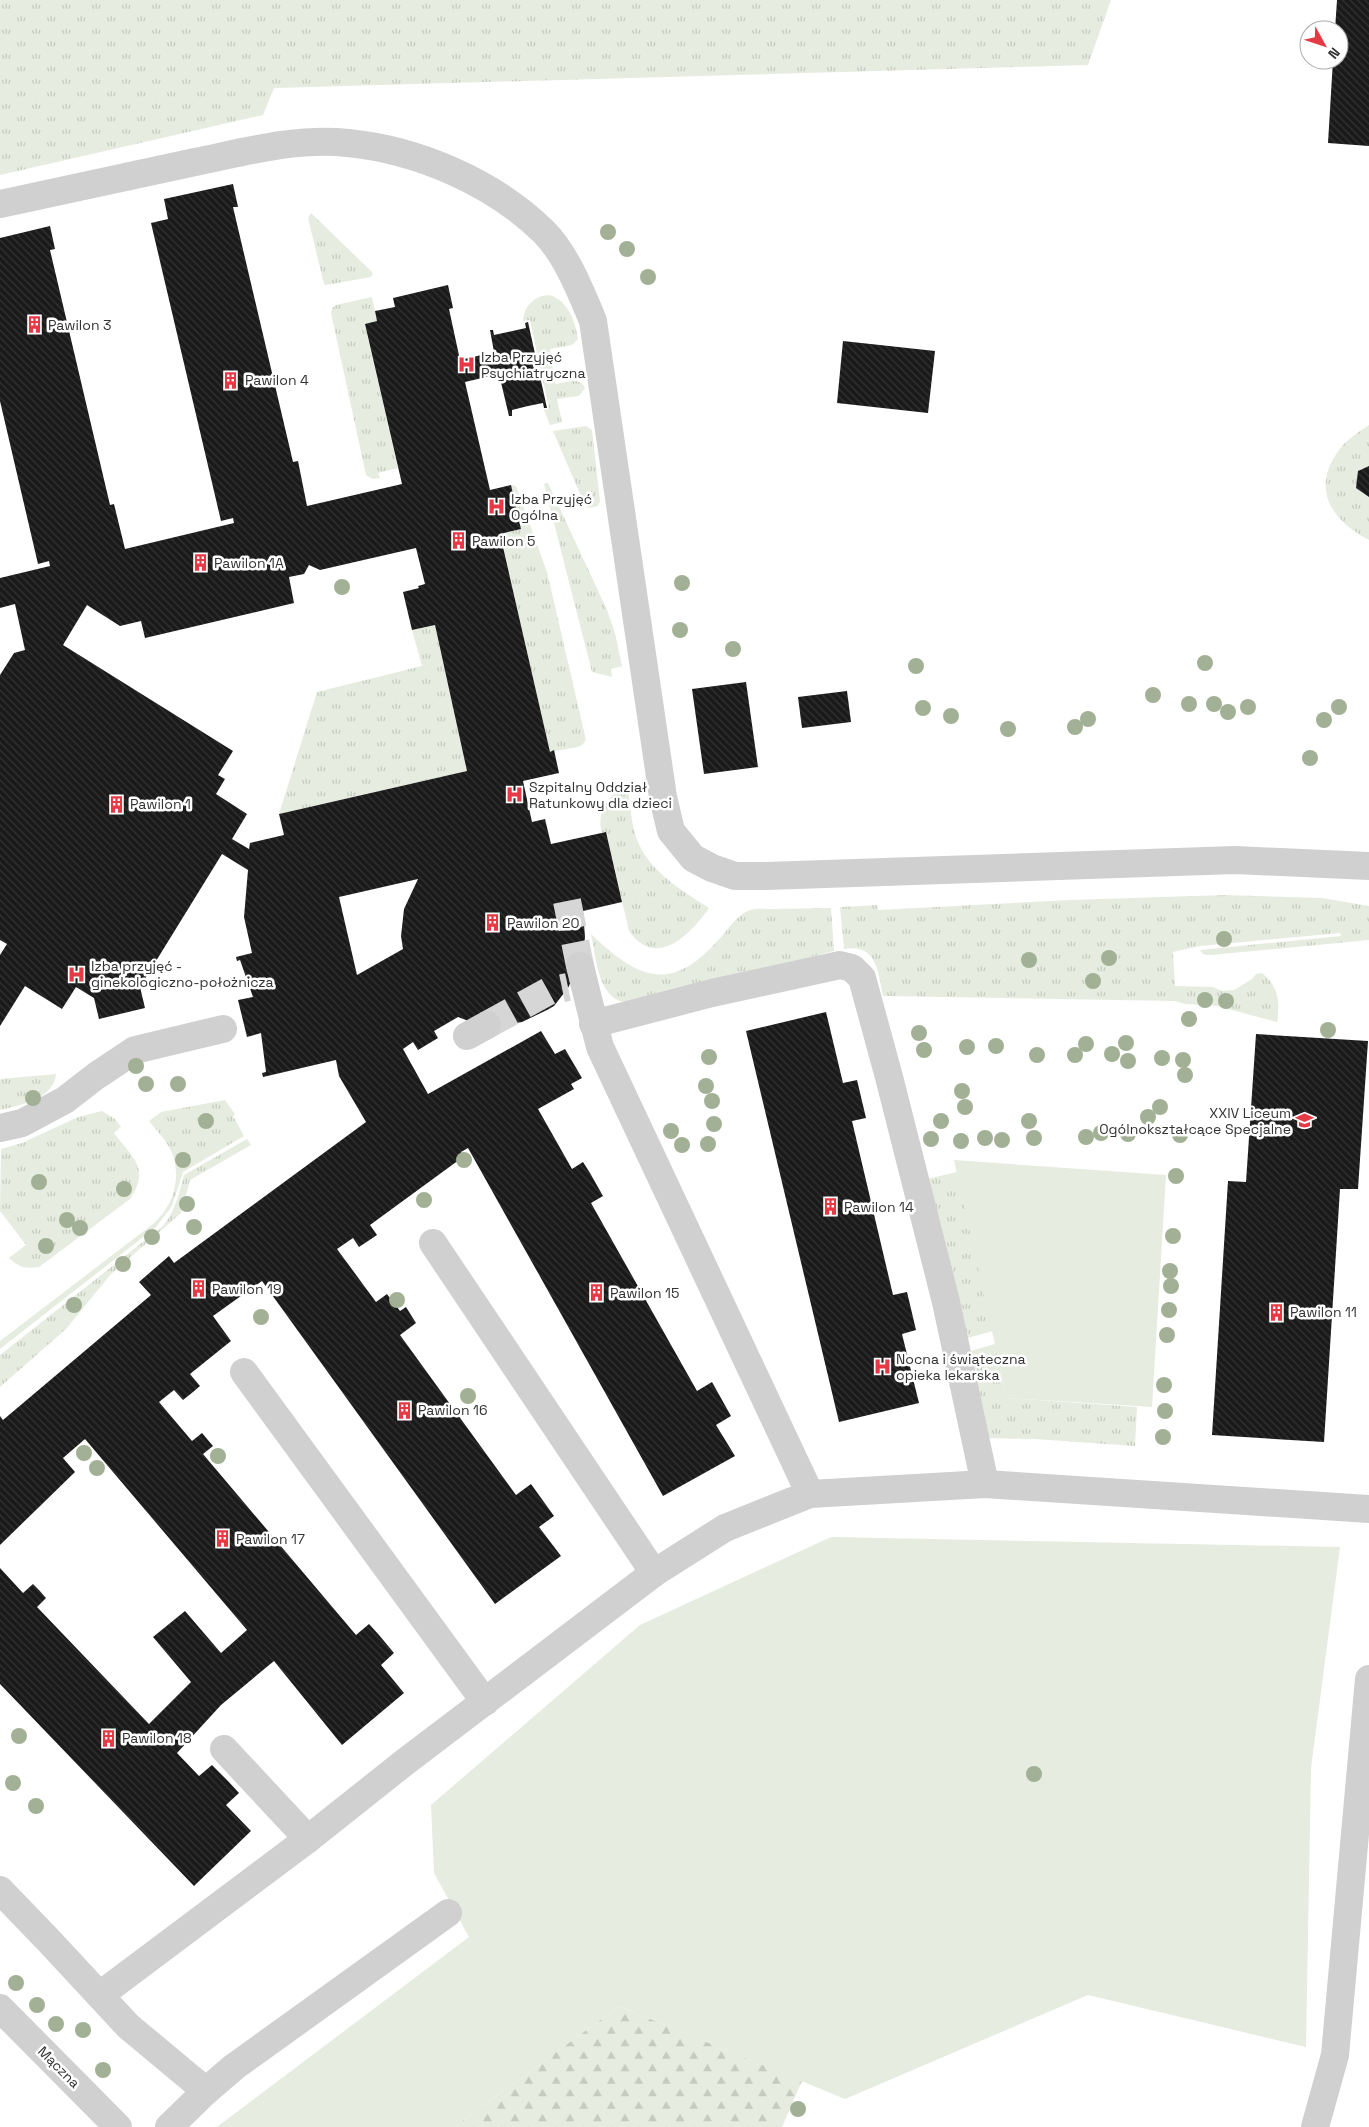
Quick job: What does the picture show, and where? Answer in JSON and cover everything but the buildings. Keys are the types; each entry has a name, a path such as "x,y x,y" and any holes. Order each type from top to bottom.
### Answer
{"street":[{"path":"0,204 282,144 347,142 408,154 468,179 506,201 545,233 573,274 593,321 663,798 671,831 693,858 712,868 735,876 766,876 1235,860 1369,866"},
{"path":"593,1024 712,993 840,965 852,968 862,978 878,1032 946,1302 985,1484"},
{"path":"577,979 600,1047 810,1494"},
{"path":"0,1128 22,1123 65,1100 96,1076 135,1050 223,1029"},
{"path":"433,1242 654,1573"},
{"path":"244,1372 485,1702"},
{"path":"100,1995 308,1839 405,1762 654,1573 725,1528 810,1494 985,1484 1369,1509"},
{"path":"1315,2127 1335,2055 1369,1679"},
{"path":"224,1749 308,1839"},
{"path":"0,1890 128,2026 206,2092"},
{"path":"169,2127 234,2067 448,1913"},
{"name":"Mączna","path":"0,2008 118,2127"}],"green space":[{"path":"0,0 1111,0 1088,65 274,88 263,115 0,175"},
{"path":"311,213 371,271 373,274 371,277 324,284 308,218"},
{"path":"550,295 562,302 570,313 578,339 572,345 550,349 555,384 576,381 583,384 585,388 579,396 557,399 562,422 550,425 544,410 549,409 530,320 523,321 531,302 540,297"},
{"path":"372,297 377,321 365,325 398,468 378,473 380,478 372,479 366,475 331,313 332,308 336,305"},
{"path":"1369,425 1369,466 1359,470 1358,489 1369,497 1369,540 1345,523 1336,513 1329,502 1326,491 1326,478 1330,464 1342,446"},
{"path":"586,426 592,430 600,501 598,506 588,508 584,503 553,431"},
{"path":"548,483 607,610 615,633 622,666 611,669 612,677 592,672 544,484"},
{"path":"511,485 516,486 547,572 586,740 578,747 550,752 500,534 521,529"},
{"path":"435,625 467,771 279,814 317,692 422,666 412,630"},
{"path":"628,787 634,831 641,849 648,860 666,878 709,908 683,937 661,948 650,948 639,942 629,931 606,832 602,832 601,817 605,804 615,794"},
{"path":"1226,895 1322,898 1369,906 1369,940 1211,955 1203,954 1200,950 1341,936 1340,933 1200,946 1173,952 1175,986 1213,987 1222,991 1234,990 1252,979 1256,974 1262,973 1268,978 1277,995 1277,1022 1217,1006 1185,1004 1175,1001 883,996 877,969 870,955 863,950 855,948 844,949 840,907 877,905 878,910 1071,900"},
{"path":"831,908 834,951 652,999 634,1002 624,1002 615,999 608,992 599,974 591,934 626,963 642,971 657,974 672,973 688,966 704,954 734,921 742,914 753,909"},
{"path":"56,1074 54,1082 43,1095 34,1100 0,1110 0,1079"},
{"path":"225,1100 235,1114 233,1116 244,1136 183,1172 172,1206 156,1227 0,1349 0,1341 153,1224 166,1209 174,1192 176,1182 175,1163 167,1144 149,1121 161,1112"},
{"path":"102,1111 115,1119 121,1127 114,1133 137,1164 139,1179 136,1189 130,1199 39,1267 30,1268 19,1265 9,1258 26,1245 0,1211 1,1149 22,1143 78,1117"},
{"path":"247,1139 251,1145 190,1180 181,1213 110,1275 66,1329 0,1387 0,1355 163,1226 174,1208 184,1175"},
{"path":"954,1160 1166,1175 1152,1407 1007,1398"},
{"path":"957,1172 993,1331 964,1339 927,1179"},
{"path":"995,1344 1007,1398 1137,1407 1135,1446 1035,1439 987,1438 967,1352"},
{"path":"831,1537 1340,1547 1311,1768 1306,2047 1088,1995 845,2099 619,2006 454,2127 217,2127 469,1937 434,1873 431,1805 640,1625"},
{"path":"619,2006 802,2081 782,2127 454,2127"}],"tunnel":[{"path":"567,901 580,966"},
{"path":"487,1025 549,991 568,987"}],"place":[{"name":"Pawilon 3","path":"34,325"},
{"name":"Izba Przyjęć Psychiatryczna","path":"467,365"},
{"name":"Pawilon 4","path":"231,380"},
{"name":"Izba Przyjęć Ogólna","path":"497,507"},
{"name":"Pawilon 5","path":"458,541"},
{"name":"Pawilon 1A","path":"200,563"},
{"name":"Szpitalny Oddział Ratunkowy dla dzieci","path":"515,795"},
{"name":"Pawilon 1","path":"116,804"},
{"name":"Pawilon 20","path":"493,923"},
{"name":"Izba przyjęć - ginekologiczno-położnicza","path":"77,974"},
{"name":"XXIV Liceum Ogólnokształcące Specjalne","path":"1305,1121"},
{"name":"Pawilon 14","path":"830,1207"},
{"name":"Pawilon 19","path":"198,1289"},
{"name":"Pawilon 15","path":"596,1293"},
{"name":"Pawilon 11","path":"1276,1312"},
{"name":"Nocna i świąteczna opieka lekarska","path":"882,1367"},
{"name":"Pawilon 16","path":"404,1410"},
{"name":"Pawilon 17","path":"222,1539"},
{"name":"Pawilon 18","path":"108,1738"}]}
